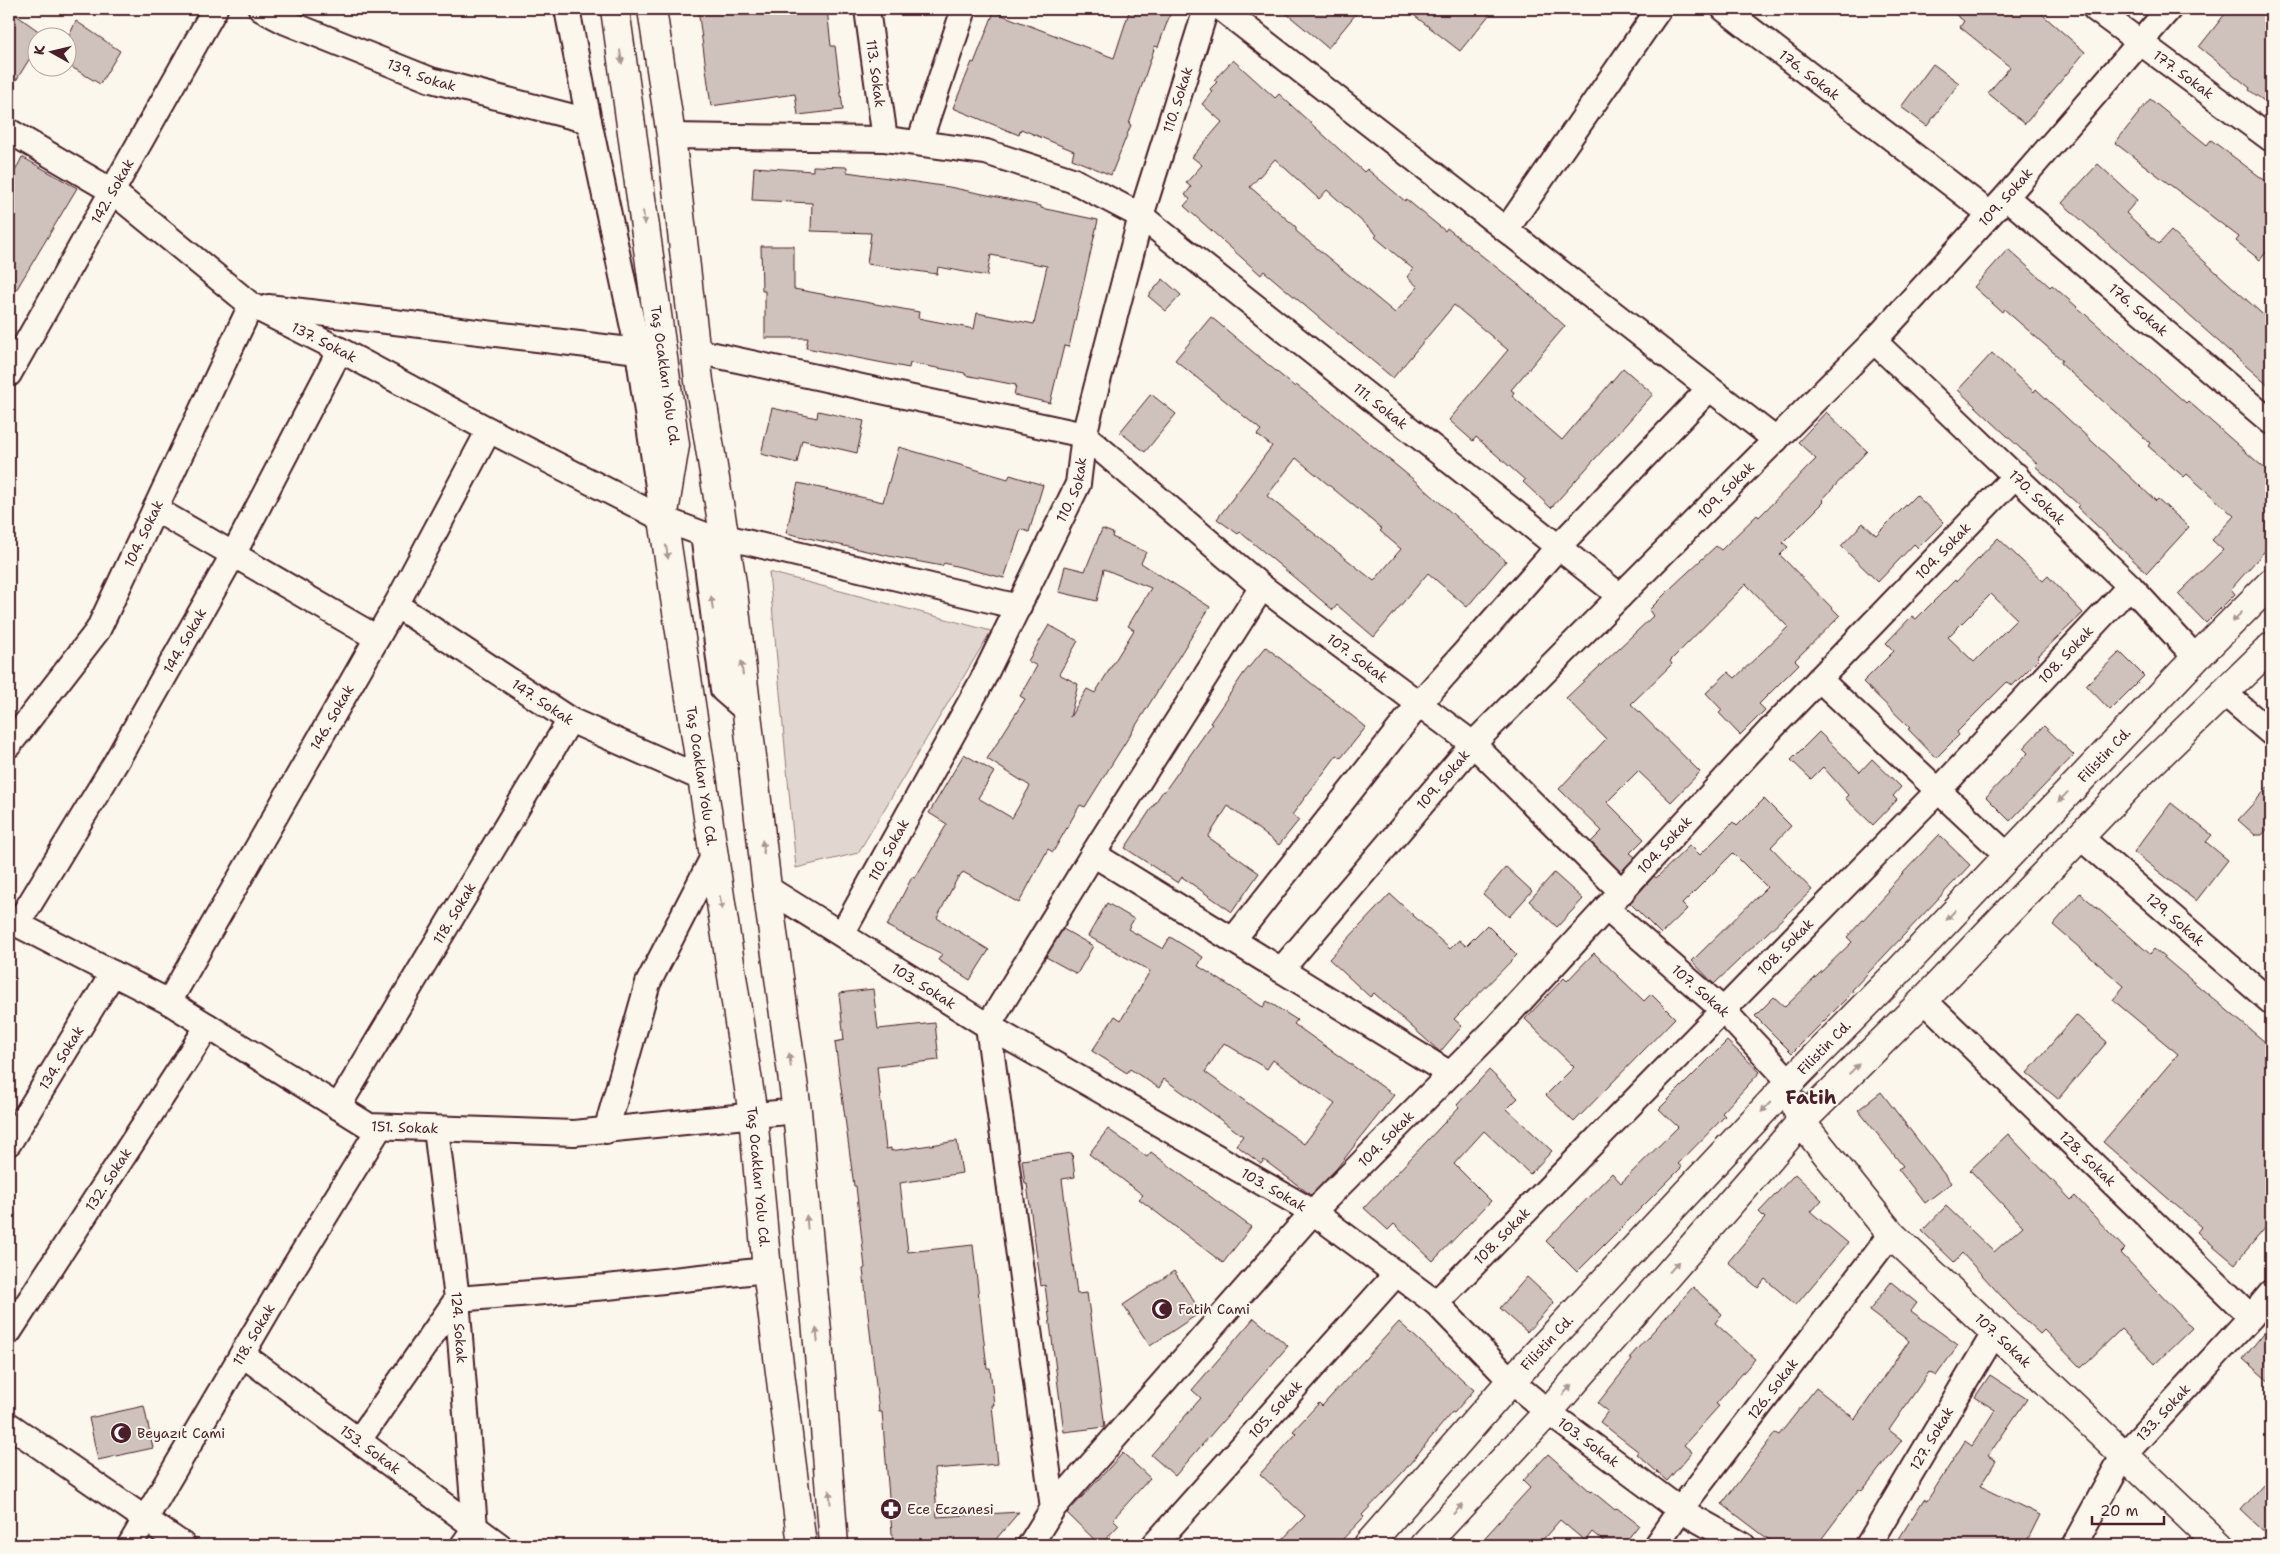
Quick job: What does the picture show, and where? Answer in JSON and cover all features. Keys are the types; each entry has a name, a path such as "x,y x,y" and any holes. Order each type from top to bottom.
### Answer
{"main road":[{"name":"Taş Ocakları Yolu Cd.","path":"615,9 675,446 662,519 754,1115 766,1270 802,1545"},
{"path":"652,9 672,136 696,352 725,537 767,888 797,1110 834,1545"},
{"name":"Filistin Cd.","path":"1368,1545 1511,1381 1790,1082 1898,972 2196,658 2271,583"},
{"path":"1424,1545 1548,1412 1801,1122 1924,1000 2137,777 2271,647"},
{"path":"1790,1082 1801,1122"},
{"name":"107. Sokak","path":"1801,1122 1891,1234 2219,1545"}],"street":[{"name":"142. Sokak","path":"9,374 215,9"},
{"name":"139. Sokak","path":"261,9 288,15 432,80 589,121"},
{"path":"567,9 638,351 662,519"},
{"name":"113. Sokak","path":"867,9 885,139"},
{"path":"919,143 964,9"},
{"name":"110. Sokak","path":"842,934 982,681 1078,484 1084,435 1141,216 1206,9"},
{"path":"1222,9 1776,440"},
{"path":"1506,230 1659,9"},
{"name":"176. Sokak","path":"1724,9 1990,214"},
{"name":"177. Sokak","path":"2095,9 2271,139"},
{"name":"109. Sokak","path":"1281,970 1473,744 1874,341 2006,196 2138,42 2169,9"},
{"name":"137. Sokak","path":"9,131 112,191 251,304 662,519 703,534 724,690 747,710"},
{"name":"111. Sokak","path":"672,136 885,139 986,152 1072,180 1141,216 1620,596"},
{"name":"176. Sokak","path":"2006,196 2271,422"},
{"path":"251,304 638,351"},
{"name":"104. Sokak","path":"9,745 98,630 251,304"},
{"name":"170. Sokak","path":"1874,341 2130,586 2196,658"},
{"name":"144. Sokak","path":"13,922 116,762 233,555 340,350"},
{"path":"696,352 1084,435"},
{"path":"1233,940 1419,704 1559,546 1709,389"},
{"name":"146. Sokak","path":"169,1002 396,605 489,430"},
{"name":"107. Sokak","path":"1084,435 1262,587 1473,744 1614,900 1723,1010 1790,1082"},
{"name":"104. Sokak","path":"1030,1545 1053,1508 1313,1212 1493,1031 1819,679 2016,475"},
{"path":"155,510 377,638"},
{"path":"725,537 1019,607"},
{"name":"108. Sokak","path":"1436,1303 1939,790 2130,586"},
{"path":"1053,1508 988,1026 1093,854 1262,587"},
{"name":"147. Sokak","path":"396,605 570,720 701,778"},
{"path":"1819,679 2007,855"},
{"path":"2224,693 2271,733"},
{"name":"118. Sokak","path":"338,1107 570,720"},
{"name":"129. Sokak","path":"2080,837 2271,1002"},
{"path":"1093,854 1450,1074"},
{"path":"606,1131 648,983 714,855"},
{"name":"103. Sokak","path":"767,888 988,1026 1313,1212 1436,1303 1511,1381 1548,1412 1680,1510 1743,1545"},
{"name":"151. Sokak","path":"13,922 169,1002 369,1126 574,1133 797,1110"},
{"name":"134. Sokak","path":"9,1143 113,973"},
{"name":"128. Sokak","path":"1924,1000 2251,1317"},
{"name":"132. Sokak","path":"9,1332 208,1026"},
{"name":"118. Sokak","path":"130,1545 242,1354 380,1127"},
{"name":"124. Sokak","path":"436,1129 458,1299 469,1536"},
{"name":"126. Sokak","path":"1656,1545 1680,1510 1891,1234"},
{"path":"359,1440 458,1299 607,1287 766,1270"},
{"name":"105. Sokak","path":"1154,1545 1396,1273"},
{"name":"133. Sokak","path":"2074,1545 2124,1456 2271,1293"},
{"name":"127. Sokak","path":"1868,1545 1995,1332"},
{"name":"153. Sokak","path":"242,1354 359,1440 469,1536 499,1545"},
{"path":"9,1425 183,1545"}],"shaded area":[{"path":"769,572 991,631 858,853 796,868"}],"building":[{"path":"698,9 827,9 831,46 835,46 843,110 798,115 795,94 711,106"},
{"path":"1130,9 1172,9 1158,47 1155,46 1129,124 1131,125 1111,175 1072,159 1074,151 1021,129 1019,135 953,108 972,62 974,63 994,12 1114,58"},
{"path":"1281,9 1360,9 1328,48"},
{"path":"1406,9 1494,9 1460,51"},
{"path":"1948,9 2036,9 2085,52 2025,124 1988,93 2010,67 1960,27 1964,21"},
{"path":"2229,9 2271,9 2271,106 2249,90 2250,88 2199,47"},
{"path":"9,10 34,28 28,28 28,61 9,92"},
{"path":"76,21 120,51 100,84 78,71 78,28 73,28"},
{"path":"1233,60 1275,98 1279,94 1364,172 1367,169 1445,231 1447,228 1520,286 1565,326 1511,390 1514,392 1512,396 1562,440 1623,368 1653,394 1551,508 1523,482 1525,480 1476,437 1473,441 1449,420 1508,350 1454,305 1393,378 1264,271 1261,275 1184,206 1190,199 1185,195 1191,187 1186,183 1202,165 1192,157 1222,122 1202,104 1212,92 1210,89 1217,82 1214,80","holes":["1275,159 1319,199 1327,190 1377,235 1375,237 1413,269 1407,277 1418,287 1395,313 1296,231 1296,227 1250,187"]},
{"path":"1933,64 1959,83 1927,126 1901,107"},
{"path":"2150,99 2207,145 2211,140 2271,185 2271,246 2260,260 2236,241 2239,237 2115,143"},
{"path":"22,157 77,188 9,302 9,183"},
{"path":"2098,164 2137,200 2126,213 2159,244 2171,231 2271,322 2271,388 2062,203"},
{"path":"813,166 847,167 847,172 949,187 1098,220 1069,347 1064,346 1050,403 1014,395 1016,385 965,375 965,373 910,363 909,368 806,348 808,338 765,338 765,291 762,291 761,246 794,246 794,289 919,312 918,318 974,329 977,313 1034,324 1047,266 991,255 987,276 938,267 937,274 867,264 871,233 811,231 812,203 752,200 754,167 813,171"},
{"path":"2008,249 2050,287 2052,285 2186,403 2188,401 2271,474 2271,544 2231,589 2235,594 2206,623 2178,594 2223,550 2212,540 2234,516 2187,474 2184,477 2148,446 2150,443 2060,363 2062,360 2004,309 2002,312 1974,287"},
{"path":"1163,279 1181,295 1166,311 1148,296"},
{"path":"1211,317 1295,387 1296,385 1324,406 1420,485 1506,561 1467,607 1428,573 1374,637 1337,605 1333,610 1240,532 1238,534 1217,519 1272,446 1257,435 1261,430 1175,360","holes":["1296,458 1382,529 1380,531 1401,549 1374,581 1267,496"]},
{"path":"1992,353 2034,392 2036,389 2156,501 2158,499 2189,527 2147,573 2077,507 2079,505 2035,466 2037,464 1958,390"},
{"path":"1151,394 1176,414 1145,452 1120,432"},
{"path":"772,408 817,418 818,411 864,421 857,453 802,440 797,463 761,454"},
{"path":"1826,412 1867,451 1822,500 1824,502 1783,543 1788,547 1780,555 1840,616 1795,660 1799,664 1759,704 1765,710 1740,735 1719,713 1722,710 1706,693 1728,672 1735,678 1788,627 1746,584 1670,661 1672,664 1631,704 1700,772 1671,802 1638,771 1607,802 1644,839 1630,853 1635,857 1621,872 1591,842 1602,831 1559,789 1606,739 1566,698 1653,616 1649,610 1673,586 1716,546 1721,550 1757,515 1759,517 1816,459 1798,442"},
{"path":"899,447 1008,479 1010,475 1043,485 1029,532 1021,529 1004,578 944,563 942,566 889,556 786,533 798,483 883,502"},
{"path":"1916,495 1944,522 1918,548 1914,544 1878,582 1841,546 1863,523 1876,535"},
{"path":"1102,529 1113,533 1112,537 1146,552 1141,563 1210,607 1085,807 1080,805 1053,852 1048,849 1019,903 963,872 958,877 937,918 989,950 970,980 938,960 942,954 887,926 912,877 915,878 947,824 929,813 964,754 994,772 978,798 1012,818 1030,786 987,759 1025,699 1020,696 1037,666 1028,661 1049,625 1078,641 1059,674 1078,684 1070,717 1087,689 1095,693 1134,630 1128,626 1151,588 1104,569 1097,601 1059,592 1065,566 1085,571"},
{"path":"1998,538 2043,581 2048,576 2083,613 2037,657 2039,659 2012,686 2007,682 1957,732 1959,735 1936,758 1908,729 1910,728 1863,682 1894,651 1886,643 1912,616 1916,619 1955,580 1956,582","holes":["1991,594 2017,619 1974,662 1948,637"]},
{"path":"1266,647 1366,727 1341,758 1337,755 1292,815 1299,820 1279,845 1228,806 1208,837 1259,873 1232,912 1182,877 1178,883 1125,848 1163,791 1212,724 1210,723 1244,673"},
{"path":"2120,652 2144,676 2110,710 2086,685"},
{"path":"2044,726 2074,755 2010,821 1986,797 2028,753 2023,748"},
{"path":"1819,732 1860,772 1872,759 1901,787 1893,796 1897,800 1873,825 1845,798 1848,795 1823,767 1811,779 1791,760"},
{"path":"2271,784 2271,825 2262,835 2255,835 2238,820"},
{"path":"1764,799 1791,826 1771,847 1812,890 1714,984 1692,961 1767,887 1733,853 1682,904 1687,909 1661,934 1630,903 1654,876 1656,878 1690,845 1700,855 1733,822 1737,826"},
{"path":"2171,803 2212,835 2206,842 2228,860 2196,901 2134,852"},
{"path":"1939,835 1970,865 1852,990 1853,992 1792,1053 1755,1016 1774,997 1785,1007 1852,942 1847,937 1889,892 1887,890"},
{"path":"1506,867 1532,891 1509,917 1483,894"},
{"path":"1554,873 1583,899 1557,927 1529,901"},
{"path":"2080,893 2150,954 2154,949 2271,1047 2271,1221 2235,1264 2197,1232 2201,1227 2103,1142 2178,1054 2113,1000 2124,986 2053,925"},
{"path":"1390,894 1450,949 1459,940 1466,946 1487,925 1517,955 1454,1019 1462,1026 1440,1052 1374,993 1370,997 1329,959"},
{"path":"1107,903 1134,919 1128,929 1163,949 1170,937 1203,957 1198,966 1263,1007 1267,1001 1297,1020 1294,1024 1394,1095 1337,1168 1311,1195 1264,1160 1261,1164 1236,1145 1243,1136 1164,1079 1159,1088 1130,1069 1127,1073 1092,1051 1115,1016 1121,1020 1150,971 1088,936","holes":["1224,1043 1267,1069 1273,1060 1335,1104 1304,1144 1205,1072"]},
{"path":"1063,929 1093,946 1077,974 1046,957"},
{"path":"1594,953 1644,1001 1651,994 1675,1018 1574,1122 1546,1095 1574,1067 1525,1019 1564,978 1567,981"},
{"path":"873,989 878,1029 935,1023 939,1060 877,1067 886,1149 891,1148 891,1151 957,1141 962,1173 900,1183 908,1252 973,1245 987,1368 990,1368 998,1464 934,1469 937,1517 1019,1512 991,1545 893,1545 882,1412 879,1412 856,1186 854,1186 835,1042 844,1040 839,993"},
{"path":"2076,1015 2107,1042 2058,1099 2027,1073"},
{"path":"1727,1041 1760,1072 1722,1113 1725,1116 1678,1164 1682,1167 1577,1272 1546,1241 1612,1173 1621,1183 1678,1127 1659,1109"},
{"path":"1489,1070 1518,1098 1507,1109 1552,1151 1530,1174 1484,1131 1454,1164 1491,1201 1433,1261 1394,1224 1388,1230 1364,1208 1459,1107 1457,1105"},
{"path":"1881,1092 1951,1183 1925,1203 1898,1169 1903,1166 1858,1110"},
{"path":"1108,1129 1147,1157 1151,1152 1251,1227 1223,1263 1139,1199 1143,1195 1089,1154"},
{"path":"2008,1134 2071,1200 2075,1196 2125,1249 2121,1253 2192,1328 2155,1364 2121,1329 2081,1368 2044,1330 2040,1334 2013,1309 1962,1253 1954,1262 1922,1231 1946,1206 1994,1252 2023,1226 1970,1170"},
{"path":"1072,1153 1075,1177 1062,1179 1077,1294 1087,1293 1105,1427 1064,1432 1045,1285 1041,1286 1022,1160"},
{"path":"1795,1174 1822,1200 1811,1212 1848,1243 1796,1305 1765,1279 1758,1288 1728,1262 1765,1218 1759,1212"},
{"name":"Fatih Cami","path":"1174,1271 1201,1312 1150,1346 1123,1305"},
{"path":"1527,1277 1554,1302 1527,1332 1500,1308"},
{"path":"1891,1282 1917,1303 1911,1311 1958,1345 1936,1376 1929,1372 1889,1430 1902,1440 1862,1491 1859,1489 1817,1545 1776,1545 1722,1504 1775,1433 1779,1435 1816,1388 1855,1419 1909,1341 1869,1311"},
{"path":"1693,1287 1722,1314 1715,1323 1755,1359 1716,1404 1719,1406 1684,1445 1692,1452 1667,1481 1637,1454 1639,1452 1600,1422 1608,1411 1598,1403 1632,1360 1629,1358"},
{"path":"1254,1318 1288,1346 1175,1476 1151,1455 1201,1398 1192,1390"},
{"path":"1399,1322 1474,1390 1454,1413 1452,1412 1403,1472 1362,1515 1364,1517 1337,1545 1277,1545 1305,1516 1260,1474 1296,1434 1293,1431 1319,1403 1322,1406"},
{"path":"2271,1324 2271,1383 2243,1359"},
{"path":"1990,1375 2027,1399 1988,1456 1996,1461 1980,1486 2040,1515 2025,1545 1895,1545 1924,1499 1927,1501 1965,1441 1972,1446 1995,1410 1975,1397"},
{"name":"Beyazıt Cami","path":"144,1406 153,1448 98,1460 89,1418"},
{"path":"1123,1453 1150,1478 1113,1519 1119,1525 1100,1545 1067,1513"},
{"path":"1548,1454 1591,1492 1615,1510 1617,1508 1639,1525 1623,1545 1608,1545 1592,1532 1585,1541 1560,1520 1538,1545 1478,1545 1530,1488 1523,1481"},
{"path":"2271,1476 2271,1538 2241,1510"}],"place":[{"name":"Fatih Cami","path":"1162,1309"},
{"name":"Beyazıt Cami","path":"121,1433"},
{"name":"Ece Eczanesi","path":"891,1509"}],"district":[{"name":"Fatih","path":"1811,1097"}]}
